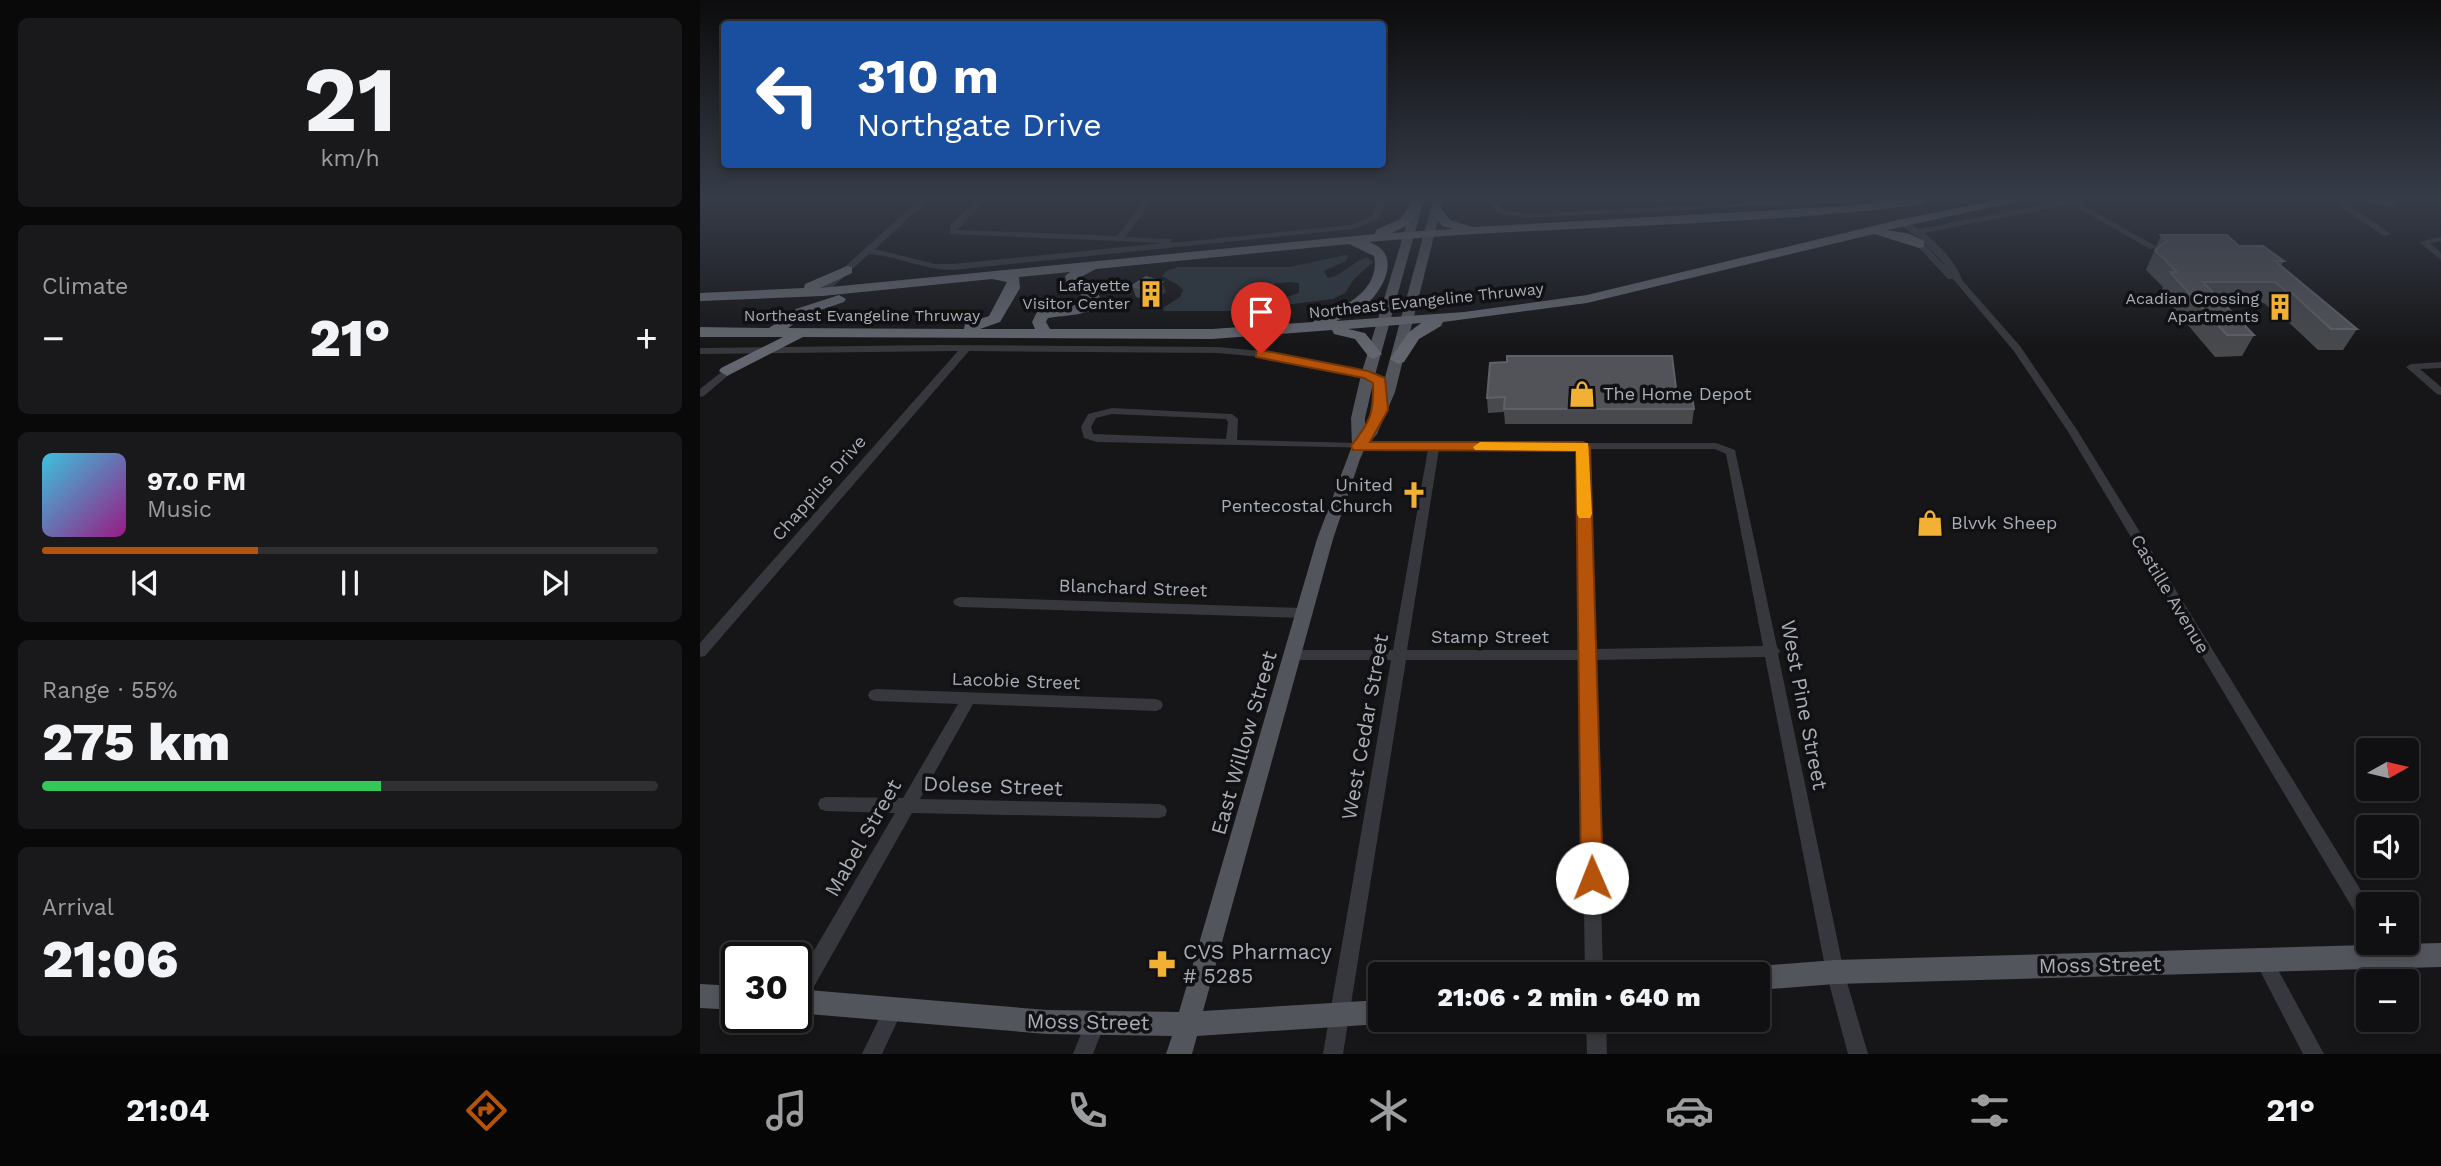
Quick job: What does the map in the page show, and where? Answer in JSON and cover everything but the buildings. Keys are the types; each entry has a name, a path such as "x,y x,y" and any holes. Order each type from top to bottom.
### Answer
{"highway":[{"path":"700,297 822,292 1256,249"},
{"path":"1260,332 1334,316 1356,306 1371,292 1383,260 1374,249"},
{"name":"Northeast Evangeline Thruway","path":"700,330 819,333 1260,332 1307,329 1548,306 1628,291 1798,249"},
{"path":"1044,332 1039,322 1042,315 1089,307 1096,302 1091,294 1074,285 1072,275 1102,264"},
{"path":"847,270 841,280 847,285 888,286"},
{"path":"770,295 814,286 847,270"},
{"path":"935,332 989,323 995,319 1015,283 1014,279 1009,278 972,278"},
{"path":"771,333 801,313 832,300 950,280"},
{"path":"700,330 770,319 803,306 822,292"},
{"path":"1398,359 1412,335 1424,327 1478,314"},
{"path":"1307,329 1347,331 1360,336 1374,354"},
{"path":"727,371 758,350 790,338 819,333"}],"main road":[{"name":"East Willow Street","path":"1359,446 1358,418 1404,249"},
{"name":"East Willow Street","path":"1179,1054 1339,495 1359,446 1370,434 1381,410 1409,320 1426,249"},
{"path":"1368,375 1380,381 1381,410"},
{"name":"Moss Street","path":"1770,977 1835,972 2264,961 2356,953"},
{"name":"Moss Street","path":"2419,953 2441,955"},
{"path":"700,996 721,997"},
{"name":"Moss Street","path":"812,1001 997,1020 1095,1023 1187,1024 1368,1013"}],"street":[{"path":"822,292 867,251 881,252 935,267 953,267 1135,249"},
{"name":"Castille Avenue","path":"1930,249 1947,274 1958,281 2017,348 2071,430 2356,898"},
{"path":"758,350 771,333"},
{"name":"Northeast Evangeline Thruway","path":"700,351 966,348 1218,350 1261,354 1368,375"},
{"name":"Chappius Drive","path":"700,652 966,348"},
{"path":"2441,365 2411,367 2441,393"},
{"path":"700,394 727,371"},
{"path":"1233,443 1233,419 1221,415 1112,411 1094,414 1086,427 1088,436 1097,439 1233,443 1359,446 1716,446 1727,449"},
{"path":"1583,446 1594,962"},
{"name":"West Cedar Street","path":"1333,1054 1434,447"},
{"name":"West Pine Street","path":"1727,449 1732,454 1773,651 1835,972 1858,1054"},
{"name":"Blanchard Street","path":"960,601 1304,613"},
{"name":"Stamp Street","path":"1292,655 1399,657 1773,651"},
{"name":"Lacobie Street","path":"875,695 1156,705"},
{"name":"Mabel Street","path":"812,972 969,699"},
{"name":"Dolese Street","path":"826,804 1159,811"},
{"path":"2264,961 2314,1054"},
{"path":"872,1054 894,1009"},
{"path":"1083,1054 1095,1023"},
{"path":"1596,1032 1597,1054"}],"shaded area":[{"path":"1348,256 1346,261 1324,271 1328,278 1367,257 1373,262 1354,279 1345,293 1333,299 1239,311 1164,311 1163,308 1180,297 1183,290 1162,276 1166,271 1178,267 1290,267","holes":["1299,283 1299,293 1280,299 1236,301 1259,286"]}],"slow traffic":[{"path":"1480,447 1583,446 1585,514"}],"place":[{"name":"Lafayette Visitor Center","path":"1151,294"},
{"name":"Acadian Crossing Apartments","path":"2280,307"},
{"name":"The Home Depot","path":"1582,394"},
{"name":"United Pentecostal Church","path":"1414,495"},
{"name":"Blvvk Sheep","path":"1930,523"},
{"name":"CVS Pharmacy # 5285","path":"1162,964"}],"route":[{"path":"1261,354 1376,377 1380,381 1381,410 1370,434 1359,446 1583,446 1592,878"}]}
